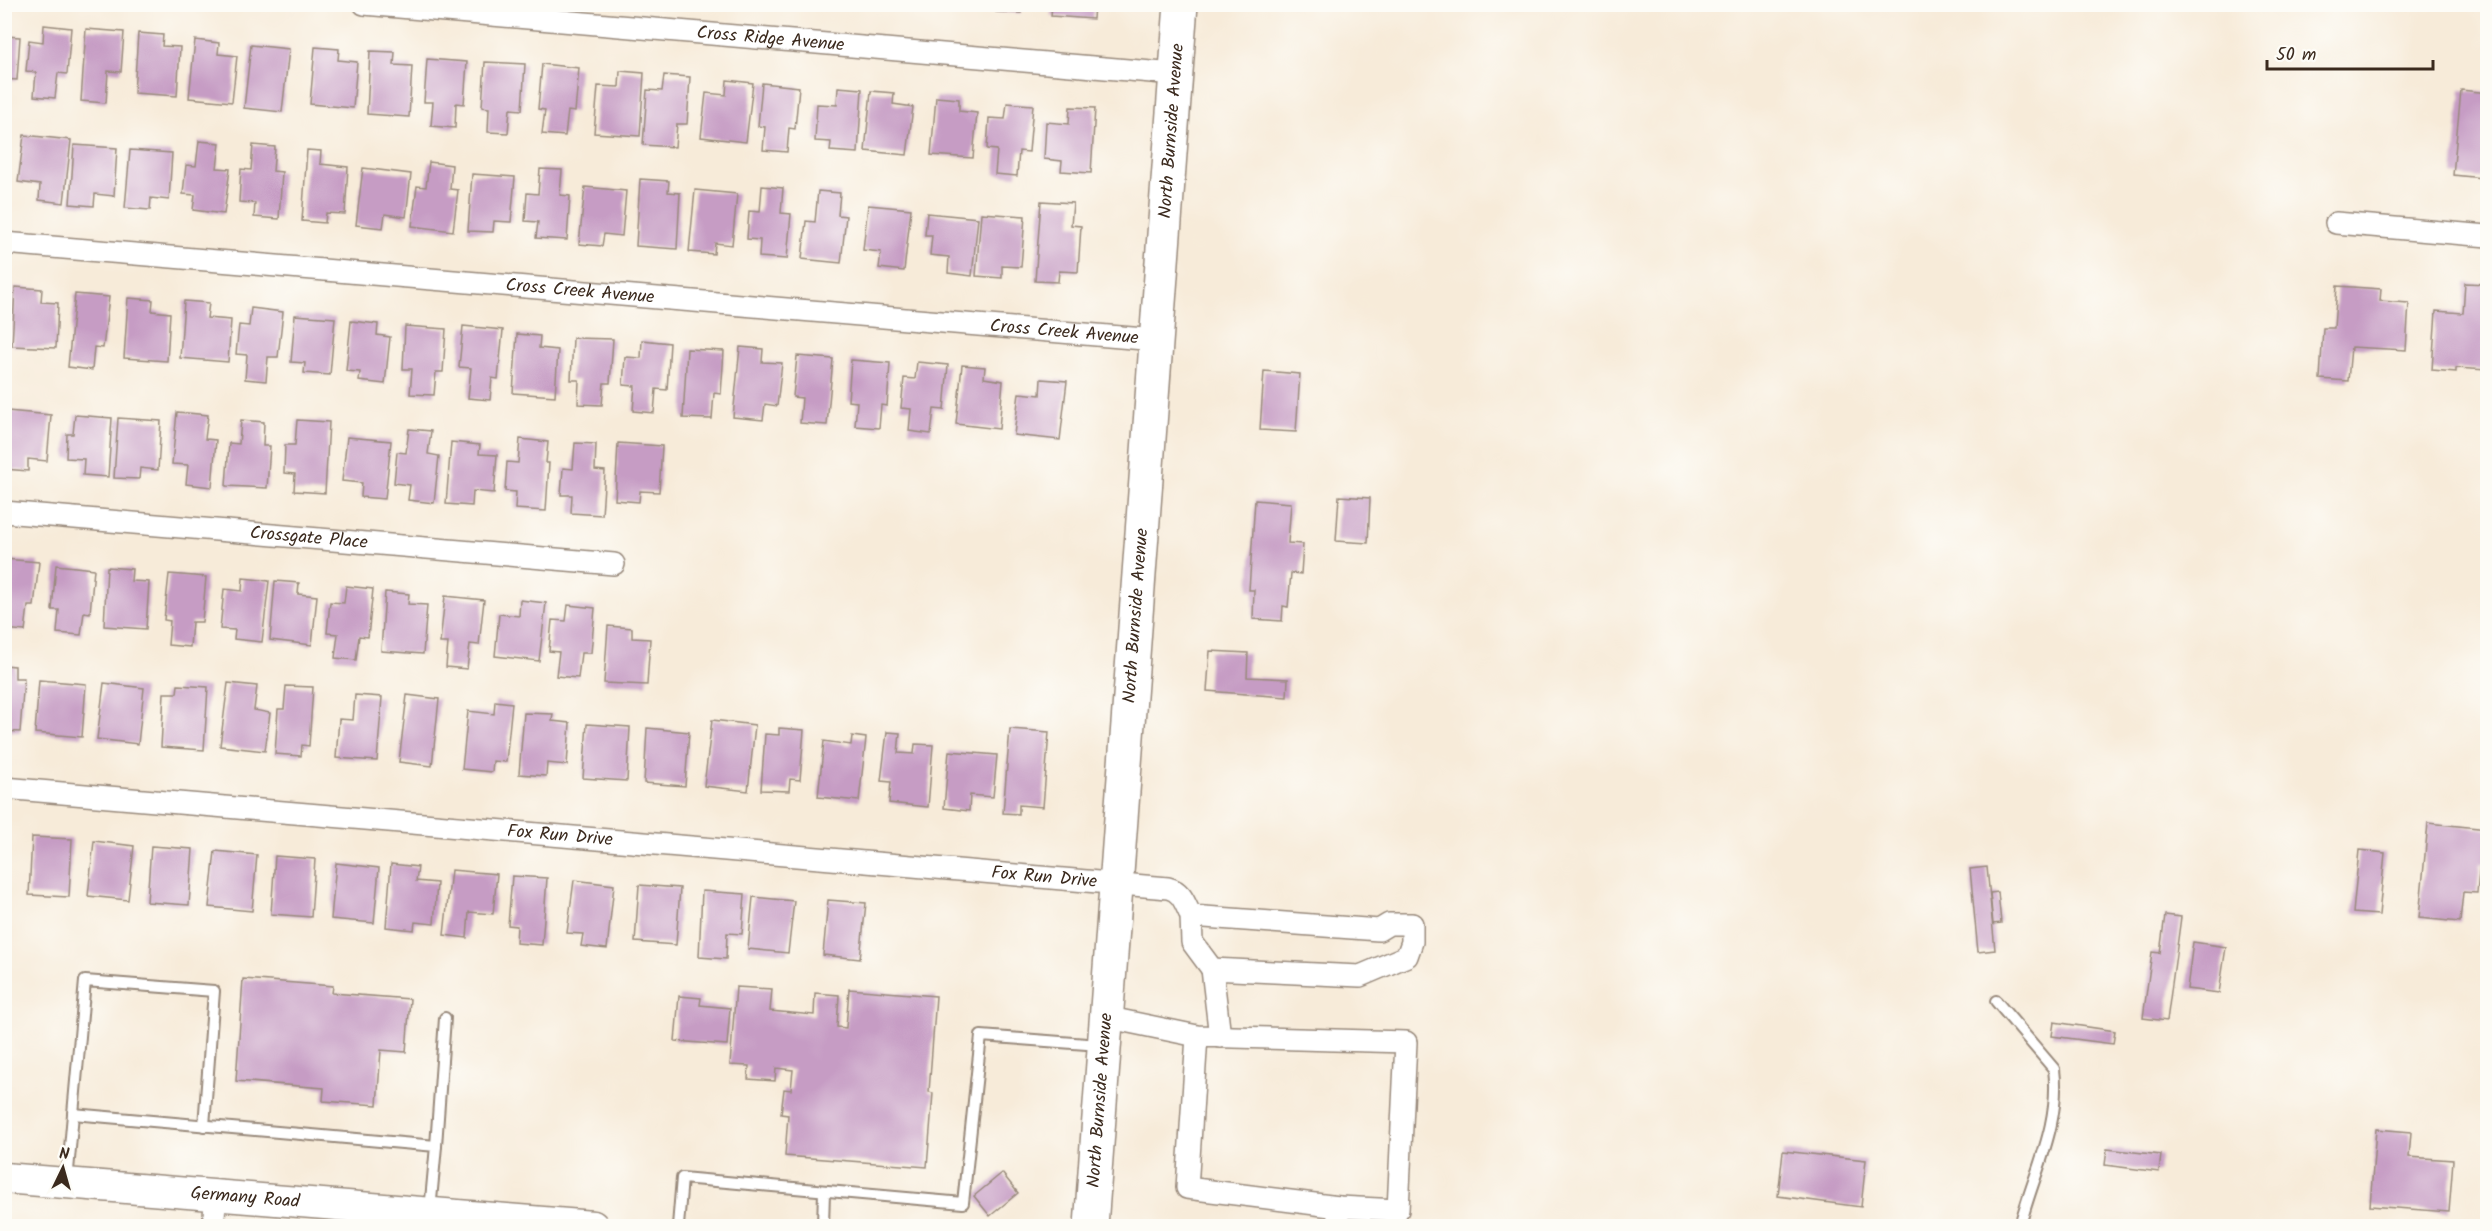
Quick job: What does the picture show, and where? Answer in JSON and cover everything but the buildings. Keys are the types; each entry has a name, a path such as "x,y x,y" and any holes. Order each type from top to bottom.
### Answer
{"main road":[{"name":"North Burnside Avenue","path":"1091,1227 1181,4"},
{"name":"Germany Road","path":"4,1178 593,1227"}],"street":[{"name":"Cross Ridge Avenue","path":"364,4 1175,74"},
{"path":"2336,223 2487,236"},
{"name":"Cross Creek Avenue","path":"4,243 1156,340"},
{"name":"Crossgate Place","path":"4,512 614,564"},
{"name":"Fox Run Drive","path":"4,788 1115,883 1176,890 1191,916"},
{"path":"1212,969 1360,976 1407,956 1412,942 1412,924 1389,924 1379,930 1191,916 1192,942 1212,969 1220,1037"},
{"path":"1105,1031 1406,1042 1398,1210 1338,1217 1187,1188 1197,1036"},
{"path":"213,1227 216,1195"}],"lane":[{"path":"67,1183 85,981 214,991 204,1126"},
{"path":"1996,1001 2054,1069 2056,1083 2049,1139 2020,1227"},
{"path":"430,1213 445,1018"},
{"path":"678,1227 682,1178 963,1203 981,1036 1105,1031"},
{"path":"73,1114 436,1146"},
{"path":"823,1227 824,1191"}]}
